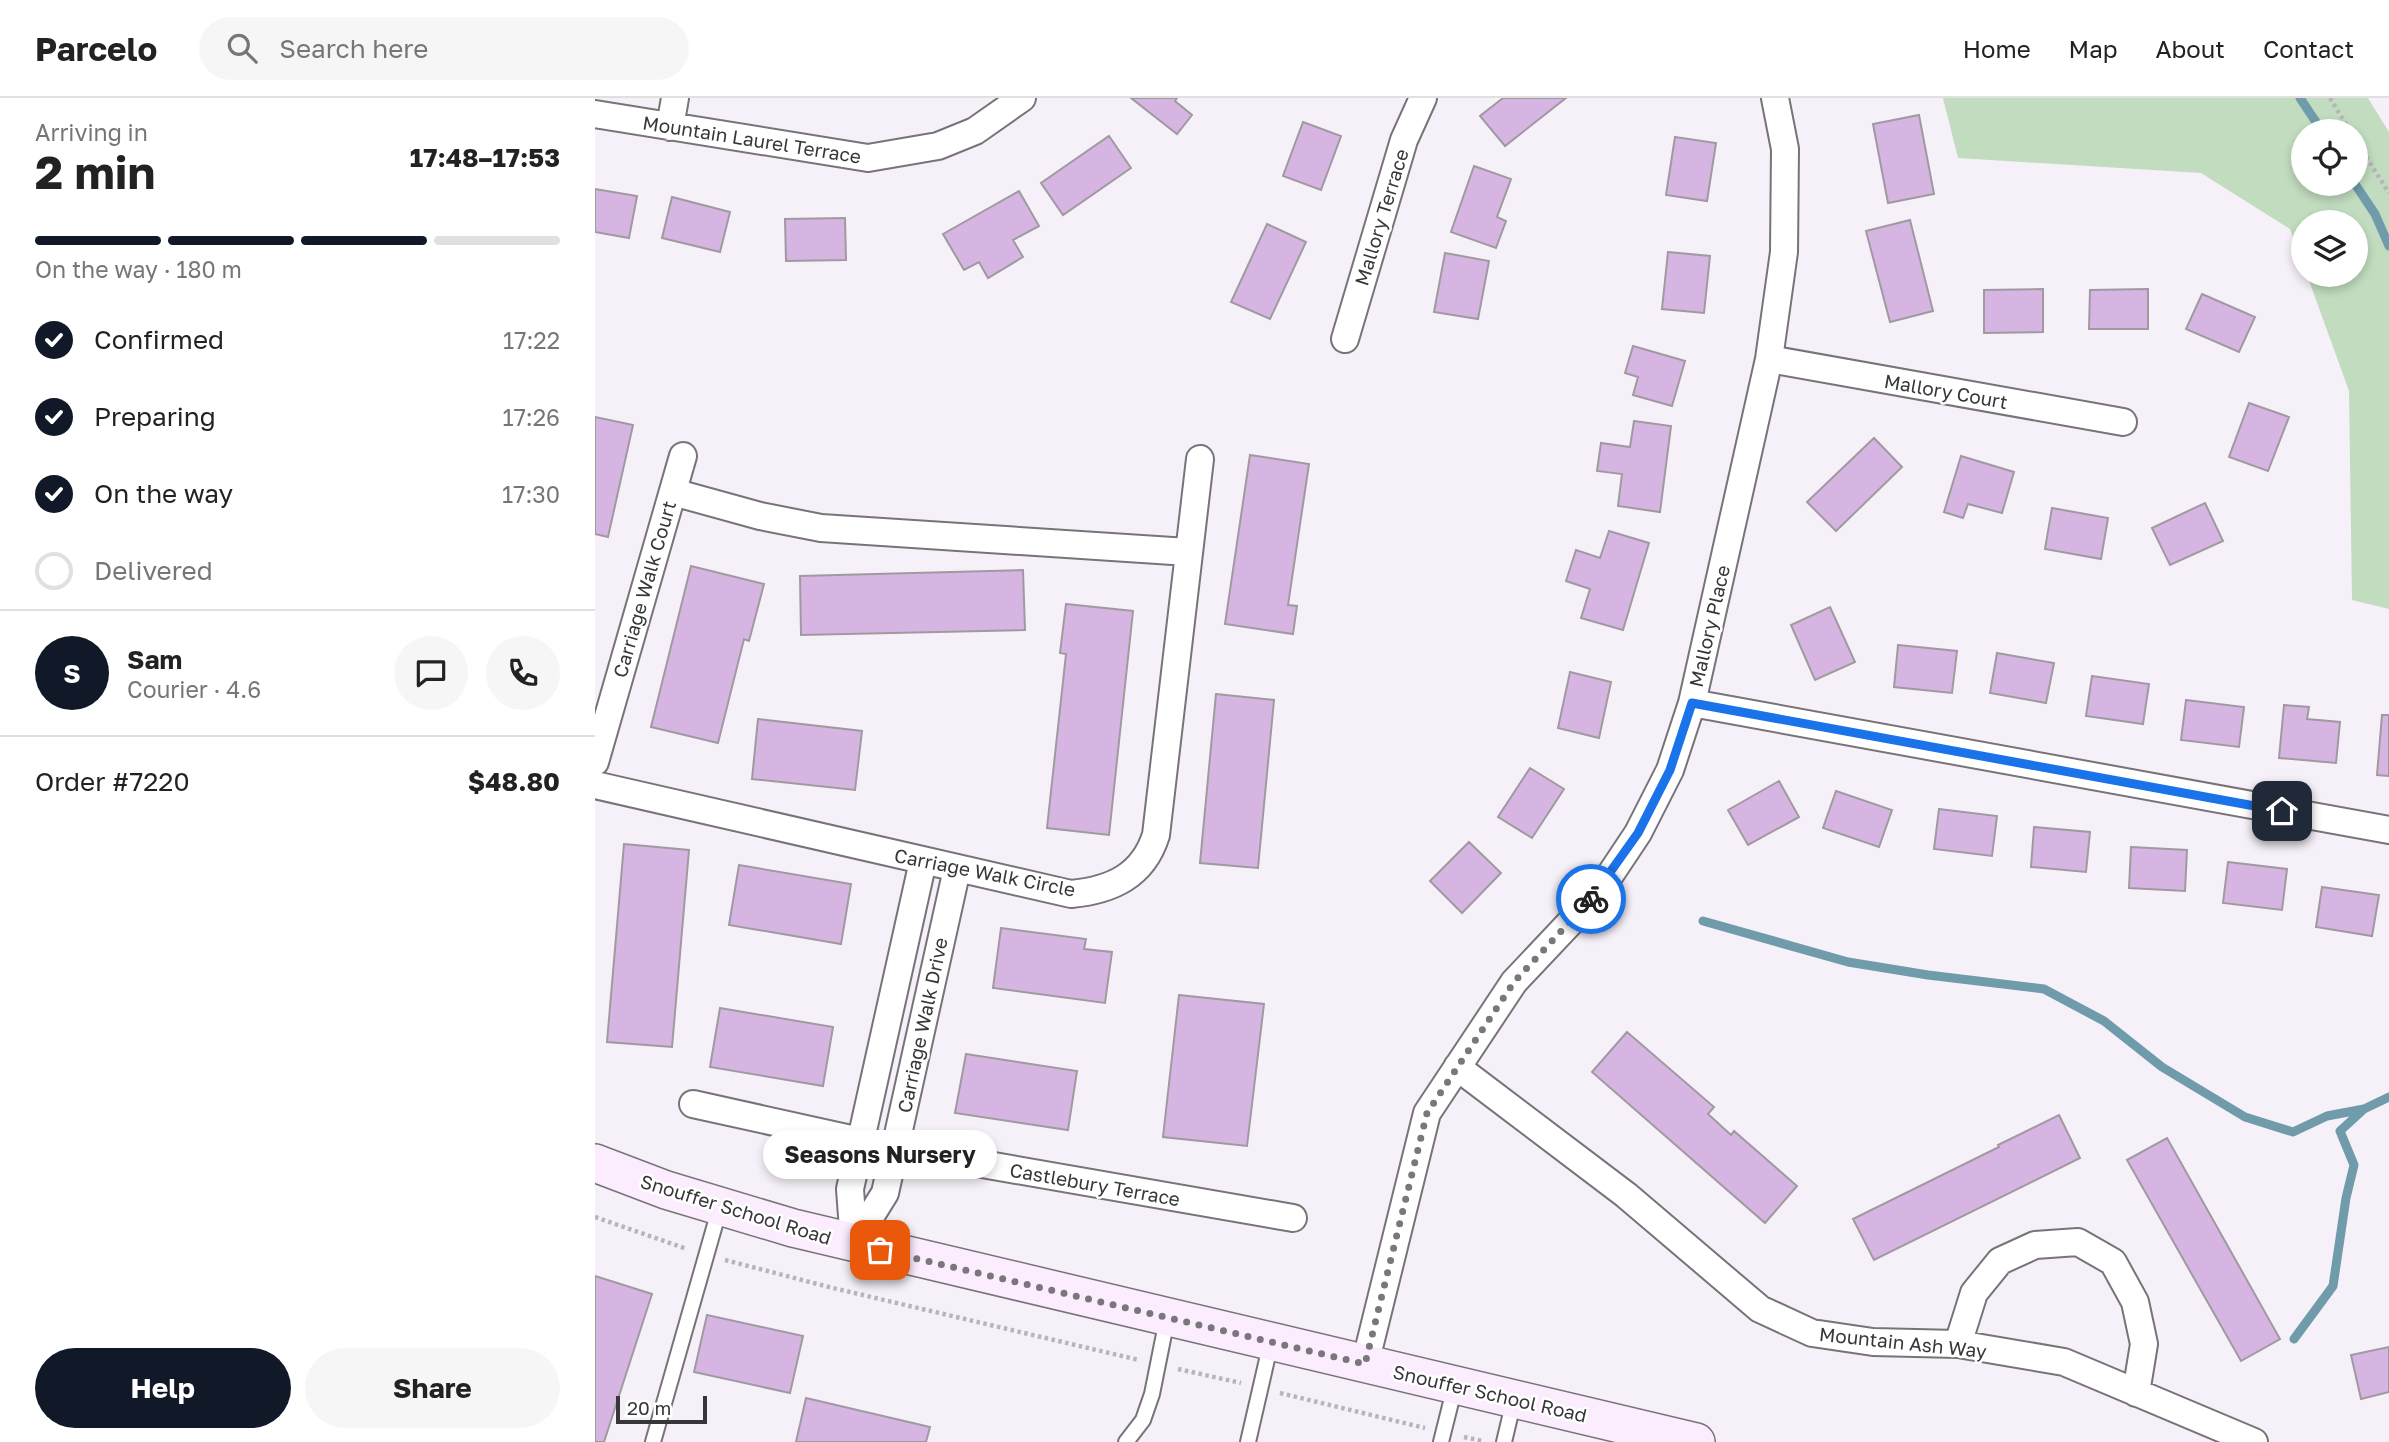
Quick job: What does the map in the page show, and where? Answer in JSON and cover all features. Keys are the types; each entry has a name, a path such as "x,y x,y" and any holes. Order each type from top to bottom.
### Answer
{"main road":[{"name":"Snouffer School Road","path":"595,1163 720,1207 854,1243 1673,1439"}],"street":[{"path":"670,127 675,98"},
{"name":"Mountain Laurel Terrace","path":"595,114 868,158 938,146 975,131 1022,98"},
{"name":"Mallory Terrace","path":"1345,339 1404,140 1423,98"},
{"name":"Mallory Place","path":"1365,1364 1427,1113 1514,982 1598,892 1638,833 1670,770 1692,703 1769,359 1784,252 1785,149 1775,98"},
{"name":"Mallory Court","path":"1769,359 2123,422"},
{"name":"Carriage Walk Court","path":"595,762 683,456"},
{"name":"Carriage Walk Circle","path":"595,785 1071,894 1095,891 1117,883 1137,870 1151,852 1156,835 1200,459"},
{"path":"673,492 760,516 821,528 1188,552"},
{"path":"1692,703 2389,830"},
{"name":"Carriage Walk Drive","path":"854,1243 851,1189 923,861"},
{"name":"Carriage Walk Drive","path":"854,1243 885,1193 957,869"},
{"name":"Mountain Ash Way","path":"1457,1067 1626,1195 1761,1309 1812,1333 1873,1342 1958,1344 2064,1362 2254,1442"},
{"name":"Castlebury Terrace","path":"693,1104 896,1149 1293,1218"},
{"path":"1958,1344 1974,1293 2000,1261 2035,1245 2078,1242 2113,1262 2135,1302 2144,1344 2136,1392"}],"lane":[{"path":"653,1442 720,1207"},
{"path":"1126,1442 1143,1420 1152,1394 1167,1317"},
{"path":"1248,1442 1271,1342"},
{"path":"1442,1437 1455,1385"},
{"path":"1503,1442 1514,1399"}],"path":[{"path":"2330,98 2343,119"},
{"path":"2368,160 2389,193"},
{"path":"595,1217 706,1255 833,1288 1261,1388 1442,1437 1487,1442"}],"green space":[{"path":"1943,98 2368,98 2389,132 2389,609 2352,600 2349,391 2311,287 2368,287 2368,210 2291,210 2291,232 2201,173 1958,158"}],"building":[{"path":"1131,98 1177,98 1175,101 1192,115 1177,134"},
{"path":"1503,98 1566,98 1505,146 1480,116"},
{"path":"1919,115 1934,194 1888,203 1873,124"},
{"path":"1303,122 1341,136 1321,190 1283,176"},
{"path":"1109,136 1131,168 1063,215 1041,183"},
{"path":"1675,137 1716,143 1707,201 1666,195"},
{"path":"1474,166 1511,179 1497,217 1506,221 1496,248 1451,232"},
{"path":"595,189 637,196 629,238 595,232"},
{"path":"1019,191 1039,226 1013,240 1023,257 988,278 979,262 964,270 943,234"},
{"path":"672,197 730,212 720,252 662,238"},
{"path":"845,218 846,260 786,261 785,219"},
{"path":"1910,220 1933,311 1890,322 1866,231"},
{"path":"1267,224 1306,242 1270,319 1231,302"},
{"path":"1668,252 1710,256 1704,313 1662,309"},
{"path":"1445,253 1489,261 1478,319 1434,312"},
{"path":"2043,289 2043,332 1984,333 1984,290"},
{"path":"2148,289 2148,329 2089,329 2090,290"},
{"path":"2202,294 2255,317 2239,352 2186,329"},
{"path":"1633,346 1685,361 1672,406 1633,395 1638,377 1625,373"},
{"path":"2249,403 2289,417 2268,471 2229,457"},
{"path":"595,417 633,425 608,537 595,534"},
{"path":"1634,421 1671,426 1660,512 1618,506 1622,474 1597,471 1601,443 1630,447"},
{"path":"1874,438 1902,467 1836,531 1807,502"},
{"path":"1250,455 1309,464 1288,605 1297,606 1293,634 1225,624"},
{"path":"1961,456 2014,472 2002,513 1968,504 1963,518 1944,512"},
{"path":"2205,503 2223,541 2170,565 2152,528"},
{"path":"2052,508 2108,518 2101,559 2045,549"},
{"path":"1609,531 1649,543 1623,630 1581,618 1590,589 1566,581 1576,550 1600,558"},
{"path":"691,566 764,584 749,641 744,639 718,743 651,727"},
{"path":"1023,570 1025,630 801,635 800,576"},
{"path":"1066,604 1133,611 1109,835 1047,828 1066,654 1060,653"},
{"path":"1830,607 1855,662 1815,680 1791,625"},
{"path":"1898,645 1957,651 1952,693 1894,687"},
{"path":"1997,653 2054,663 2046,703 1990,693"},
{"path":"1570,672 1611,682 1599,738 1558,728"},
{"path":"2092,676 2149,684 2143,724 2086,716"},
{"path":"1216,694 1274,700 1258,868 1200,863"},
{"path":"2186,700 2244,707 2239,747 2181,740"},
{"path":"2284,705 2309,707 2307,719 2340,722 2336,763 2279,758"},
{"path":"2382,715 2389,715 2389,776 2377,775"},
{"path":"758,719 862,731 855,790 752,779"},
{"path":"1530,768 1564,789 1532,838 1498,817"},
{"path":"1779,781 1799,817 1748,845 1728,810"},
{"path":"1836,791 1892,810 1879,847 1823,828"},
{"path":"1939,809 1997,816 1992,856 1934,849"},
{"path":"2034,827 2090,832 2086,872 2031,867"},
{"path":"1469,842 1501,873 1462,913 1430,881"},
{"path":"624,844 689,850 672,1047 607,1042"},
{"path":"2131,847 2187,850 2185,891 2129,888"},
{"path":"2228,862 2287,869 2282,910 2223,903"},
{"path":"739,865 851,884 841,944 729,925"},
{"path":"2322,887 2379,895 2372,936 2316,927"},
{"path":"1001,928 1086,939 1084,949 1112,952 1105,1003 993,988"},
{"path":"1179,995 1264,1004 1247,1146 1163,1137"},
{"path":"720,1008 833,1027 823,1086 710,1067"},
{"path":"1627,1032 1714,1107 1708,1114 1731,1135 1734,1131 1797,1186 1765,1223 1592,1072"},
{"path":"966,1054 1077,1071 1068,1130 955,1113"},
{"path":"2059,1115 2080,1158 1874,1260 1853,1219"},
{"path":"2167,1138 2280,1339 2241,1361 2127,1160"},
{"path":"595,1276 652,1294 604,1442 595,1442"},
{"path":"707,1315 803,1336 790,1393 694,1372"},
{"path":"2389,1347 2389,1392 2361,1399 2351,1355"},
{"path":"806,1398 930,1427 926,1442 796,1442"}],"waterway":[{"path":"2300,98 2314,119"},
{"path":"2363,196 2375,214 2389,246"},
{"path":"1703,921 1848,962 2044,989 2104,1021 2162,1067 2245,1117 2293,1132 2327,1116 2364,1109"},
{"path":"2294,1339 2333,1286 2346,1198 2354,1165 2340,1131 2364,1109 2389,1097"}],"way so far":[{"path":"880,1250 1365,1364 1427,1113 1514,982 1591,899"}],"place":[{"name":"Seasons Nursery","path":"880,1250"}],"route":[{"path":"1591,899 1638,833 1670,770 1692,703 2282,811"}]}
